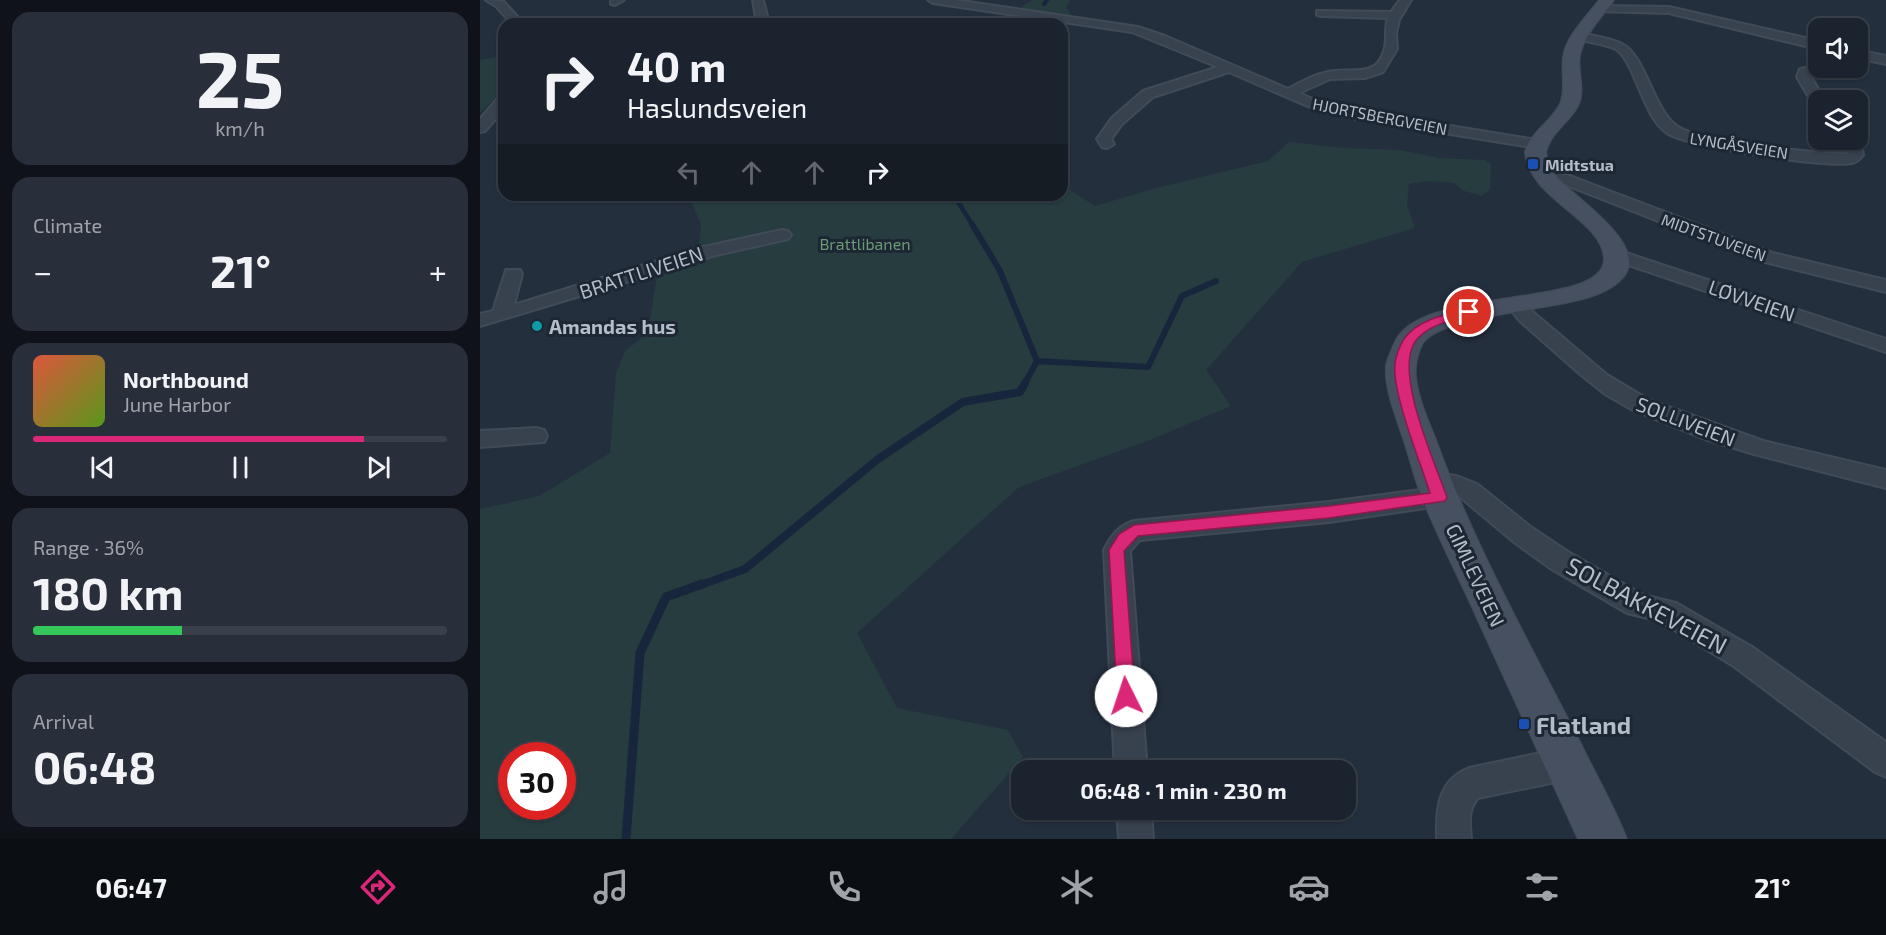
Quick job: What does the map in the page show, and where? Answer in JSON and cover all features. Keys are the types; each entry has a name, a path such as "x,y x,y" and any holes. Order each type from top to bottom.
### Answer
{"street":[{"path":"491,0 500,4 513,18"},
{"path":"758,0 763,18"},
{"name":"HJORTSBERGVEIEN","path":"933,0 1060,18"},
{"path":"1287,94 1332,75 1360,76 1375,72 1386,61 1392,49 1390,33 1395,15 1406,0"},
{"path":"1617,255 1608,235 1546,177 1536,159 1537,144 1570,102 1572,54 1604,4 1669,10 1808,43"},
{"path":"1321,13 1395,15"},
{"name":"HJORTSBERGVEIEN","path":"1068,19 1124,27 1161,38 1317,106 1357,115 1537,144"},
{"name":"LYNGÅSVEIEN","path":"1582,37 1618,46 1628,53 1663,121 1674,132 1718,143 1841,159 1856,156 1855,150"},
{"path":"1868,57 1886,60"},
{"path":"1868,60 1873,58"},
{"path":"1107,144 1104,139 1110,127 1148,94 1229,68"},
{"path":"1808,72 1804,72 1803,77 1811,90"},
{"path":"480,128 498,107"},
{"name":"MIDTSTUVEIEN","path":"1546,177 1564,178 1767,257 1886,286"},
{"name":"BRATTLIVEIEN","path":"480,320 558,300 648,268 727,246 782,235"},
{"name":"GIMLEVEIEN","path":"1603,839 1565,764 1436,490 1406,400 1401,366 1409,341 1418,332 1453,315 1564,298 1586,292 1604,282 1613,269 1617,255"},
{"name":"LØVVEIEN","path":"1617,255 1886,346"},
{"path":"501,315 513,274"},
{"name":"SOLLIVEIEN","path":"1517,305 1527,317 1605,383 1627,398 1733,441 1886,479"},
{"path":"480,439 536,436"},
{"name":"SOLBAKKEVEIEN","path":"1130,760 1116,550 1124,539 1134,531 1329,512 1456,485 1468,490 1542,549 1637,605 1666,611 1743,656 1886,761"},
{"path":"1454,839 1453,813 1457,797 1469,784 1565,764"},
{"path":"1135,820 1136,839"}],"green space":[{"path":"1032,0 1070,0 1066,8 1073,17 1066,18 1006,18"},
{"path":"498,57 498,95 480,113 480,60"},
{"name":"Brattlibanen","path":"1289,142 1345,148 1400,150 1439,158 1484,160 1491,164 1490,189 1482,196 1464,191 1454,183 1428,181 1409,184 1407,205 1415,228 1302,262 1206,370 1231,406 1150,440 1019,487 857,633 897,708 1008,730 1023,757 1020,760 1011,760 1011,771 951,839 480,839 480,509 539,496 610,453 616,373 625,351 648,333 657,275 699,247 701,224 691,201 1068,201 1068,189 1095,206 1156,188 1268,161"}],"waterway":[{"path":"1044,4 1047,0"},
{"path":"958,201 973,226"},
{"path":"972,224 1000,271 1037,361"},
{"path":"1037,361 1148,367 1182,296 1216,281"},
{"path":"1024,385 1037,361"},
{"path":"698,586 745,569 878,459 963,402 1020,392 1025,383"},
{"path":"626,839 640,653 666,597 702,584"}],"place":[{"name":"Midtstua","path":"1533,164"},
{"name":"Amandas hus","path":"537,326"},
{"name":"Flatland","path":"1524,724"}],"route":[{"path":"1126,696 1116,550 1124,539 1134,531 1329,512 1439,497 1406,400 1401,366 1409,341 1418,332 1453,315 1469,312"}]}
